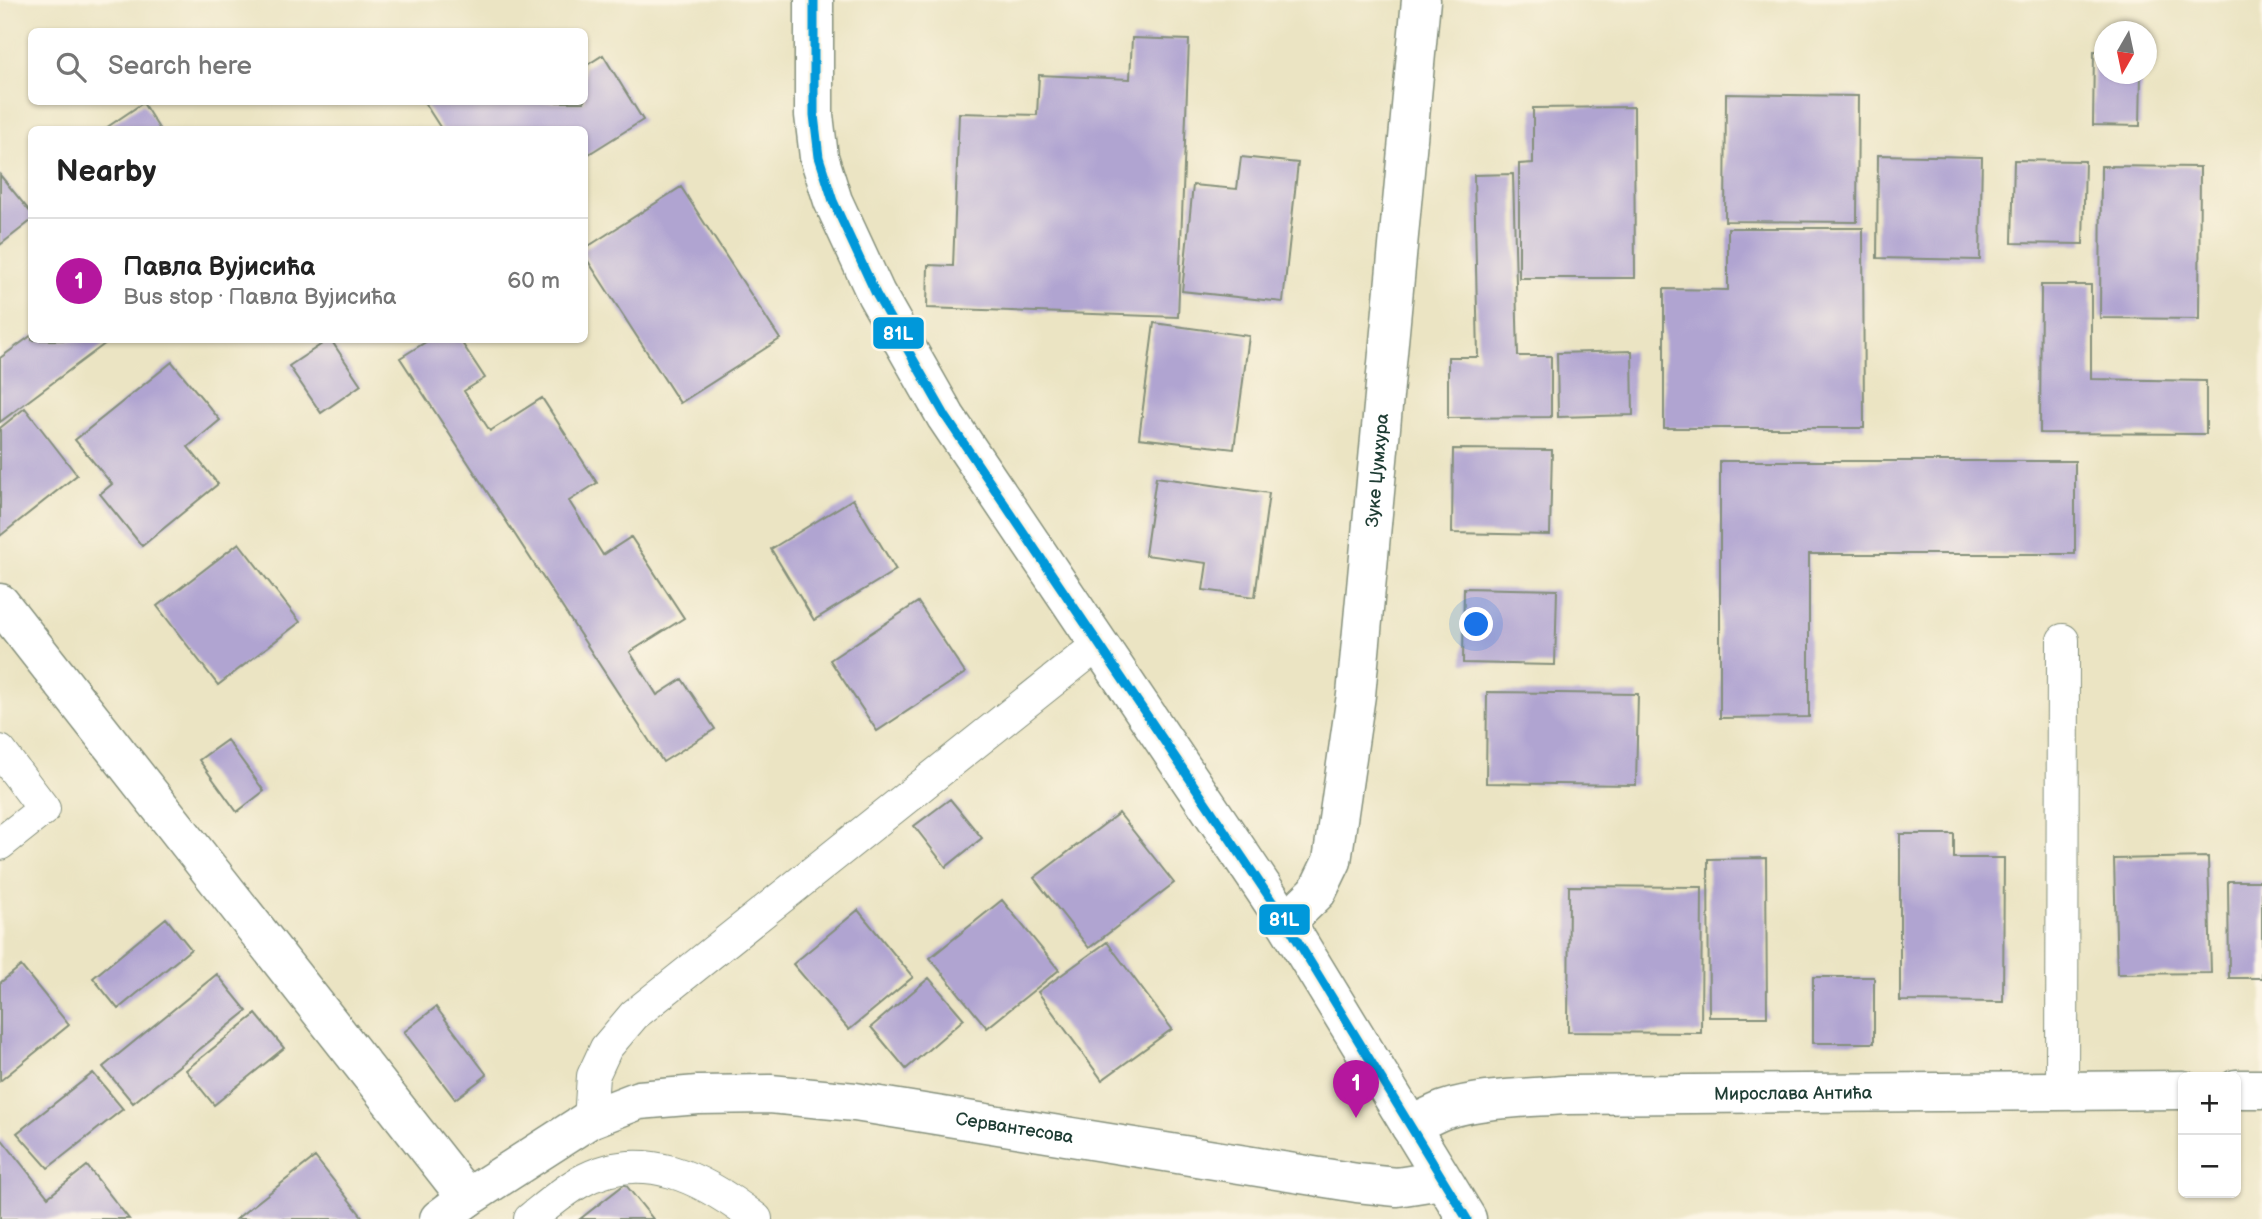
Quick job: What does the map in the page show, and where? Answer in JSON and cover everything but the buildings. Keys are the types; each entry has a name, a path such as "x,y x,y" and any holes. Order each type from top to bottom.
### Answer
{"street":[{"path":"814,0 814,115 819,157 833,201 876,294 946,417 1286,922 1467,1219"},
{"name":"Зуке Џумхура","path":"1286,922 1317,892 1332,861 1336,835 1356,695 1421,0"},
{"path":"0,603 453,1209"},
{"path":"2241,1089 2262,1089"},
{"name":"Мирослава Антића","path":"1410,1126 1444,1110 1468,1105 1514,1098 1564,1095 2178,1090"},
{"name":"Сервантесова","path":"453,1209 590,1119 639,1100 698,1095 770,1094 855,1102 1357,1183 1397,1187 1443,1180"}],"lane":[{"path":"2063,640 2063,1091"},
{"path":"590,1119 593,1076 606,1048 634,1015 1099,644"},
{"path":"0,751 44,810 0,844"},
{"path":"530,1219 578,1183 613,1169 652,1166 693,1180 737,1204 756,1219"}],"transit line":[{"name":"81L","path":"814,0 814,115 819,157 833,201 876,294 946,417 1286,922 1467,1219"}],"place":[{"name":"Павла Вујисића","path":"1356,1118"}]}
